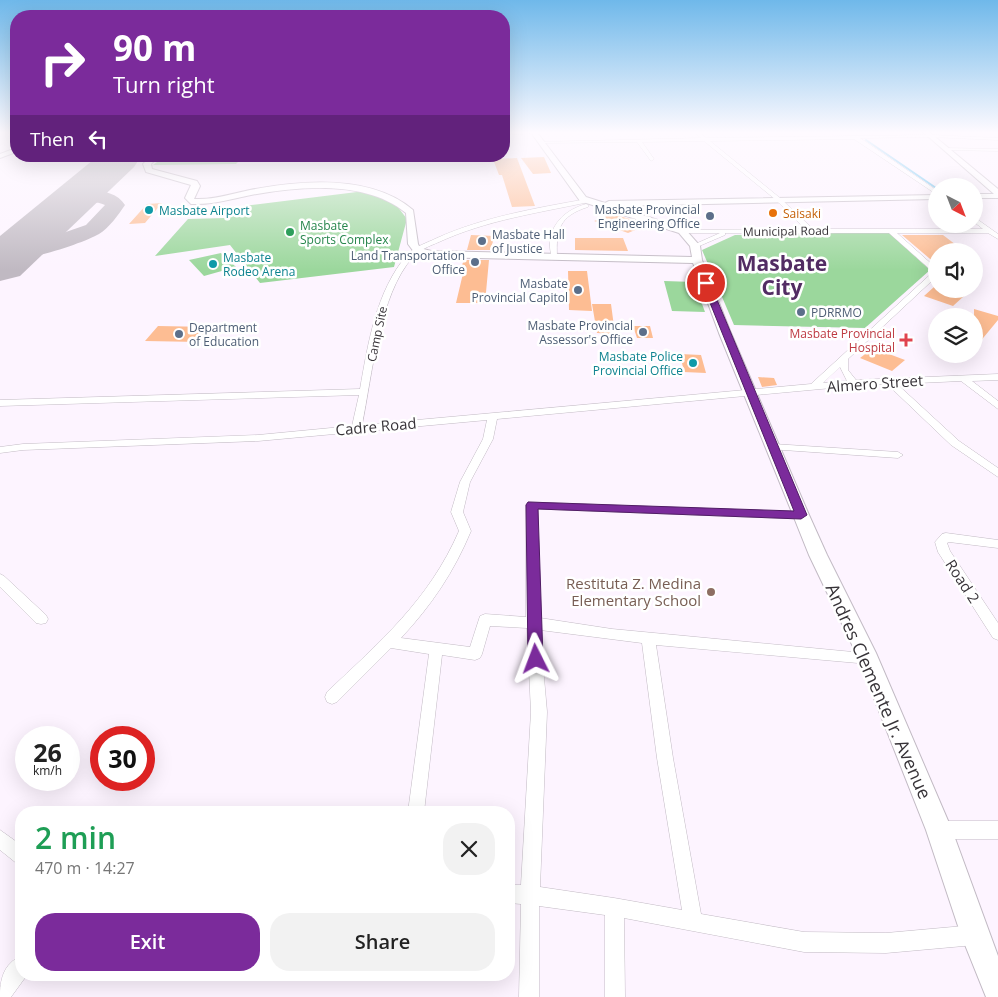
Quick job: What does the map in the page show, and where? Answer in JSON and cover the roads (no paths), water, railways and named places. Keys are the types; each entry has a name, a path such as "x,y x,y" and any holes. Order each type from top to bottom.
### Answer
{"street":[{"path":"175,178 194,183 196,186 189,198 191,201 210,200 260,190 307,188 354,188 384,194 400,203 410,212 413,244 417,250 430,254 697,260"},
{"path":"566,178 579,195 591,202 682,231 695,246 725,232"},
{"path":"752,178 778,199 810,230"},
{"path":"915,178 928,186"},
{"path":"979,178 998,195"},
{"path":"983,196 998,195"},
{"path":"417,250 473,226 513,214 591,202 928,196"},
{"path":"554,257 555,230 578,205"},
{"path":"983,226 998,237"},
{"path":"890,230 928,265"},
{"name":"Municipal Road","path":"682,231 989,230"},
{"name":"Andres Clemente Jr. Avenue","path":"695,246 697,260 801,515 818,555 869,658 939,830 974,935 998,991"},
{"name":"Camp Site","path":"357,427 384,302 401,268 410,255 417,250"},
{"path":"813,387 928,279"},
{"path":"844,358 844,370 853,383"},
{"name":"Almero Street","path":"752,394 853,383 998,377"},
{"path":"963,378 998,406"},
{"path":"889,381 955,443 998,473"},
{"path":"0,403 200,399 364,392"},
{"name":"Cadre Road","path":"0,450 23,447 258,438 357,427 752,394"},
{"path":"332,697 388,642 431,594 458,552 465,531 457,512 465,482 488,439 493,417"},
{"path":"774,447 898,455"},
{"path":"529,997 530,895 538,712 532,505 801,515"},
{"name":"Road 2","path":"998,544 946,537 941,542 944,552 998,634"},
{"path":"0,580 41,620"},
{"path":"388,642 475,654 485,620 534,623 648,639 869,658"},
{"path":"648,639 665,758 693,920"},
{"path":"417,806 436,650"},
{"path":"939,830 998,830"},
{"path":"0,840 15,851"},
{"path":"515,894 614,907 693,920 804,942 886,943 974,935"},
{"path":"614,907 615,997"},
{"path":"0,995 15,974"}],"waterway":[{"path":"921,178 928,183"}],"place":[{"name":"Masbate Airport","path":"149,210"},
{"name":"Saisaki","path":"773,213"},
{"name":"Masbate Provincial Engineering Office","path":"710,216"},
{"name":"Masbate Sports Complex","path":"290,232"},
{"name":"Masbate Hall of Justice","path":"482,241"},
{"name":"Land Transportation Office","path":"475,262"},
{"name":"Masbate Rodeo Arena","path":"213,264"},
{"name":"Masbate Provincial Capitol","path":"578,290"},
{"name":"PDRRMO","path":"801,312"},
{"name":"Masbate Provincial Assessor's Office","path":"643,332"},
{"name":"Department of Education","path":"179,334"},
{"name":"Masbate Provincial Hospital","path":"906,340"},
{"name":"Masbate Police Provincial Office","path":"693,363"},
{"name":"Restituta Z. Medina Elementary School","path":"711,592"}],"district":[{"name":"Masbate City","path":"782,275"}]}
